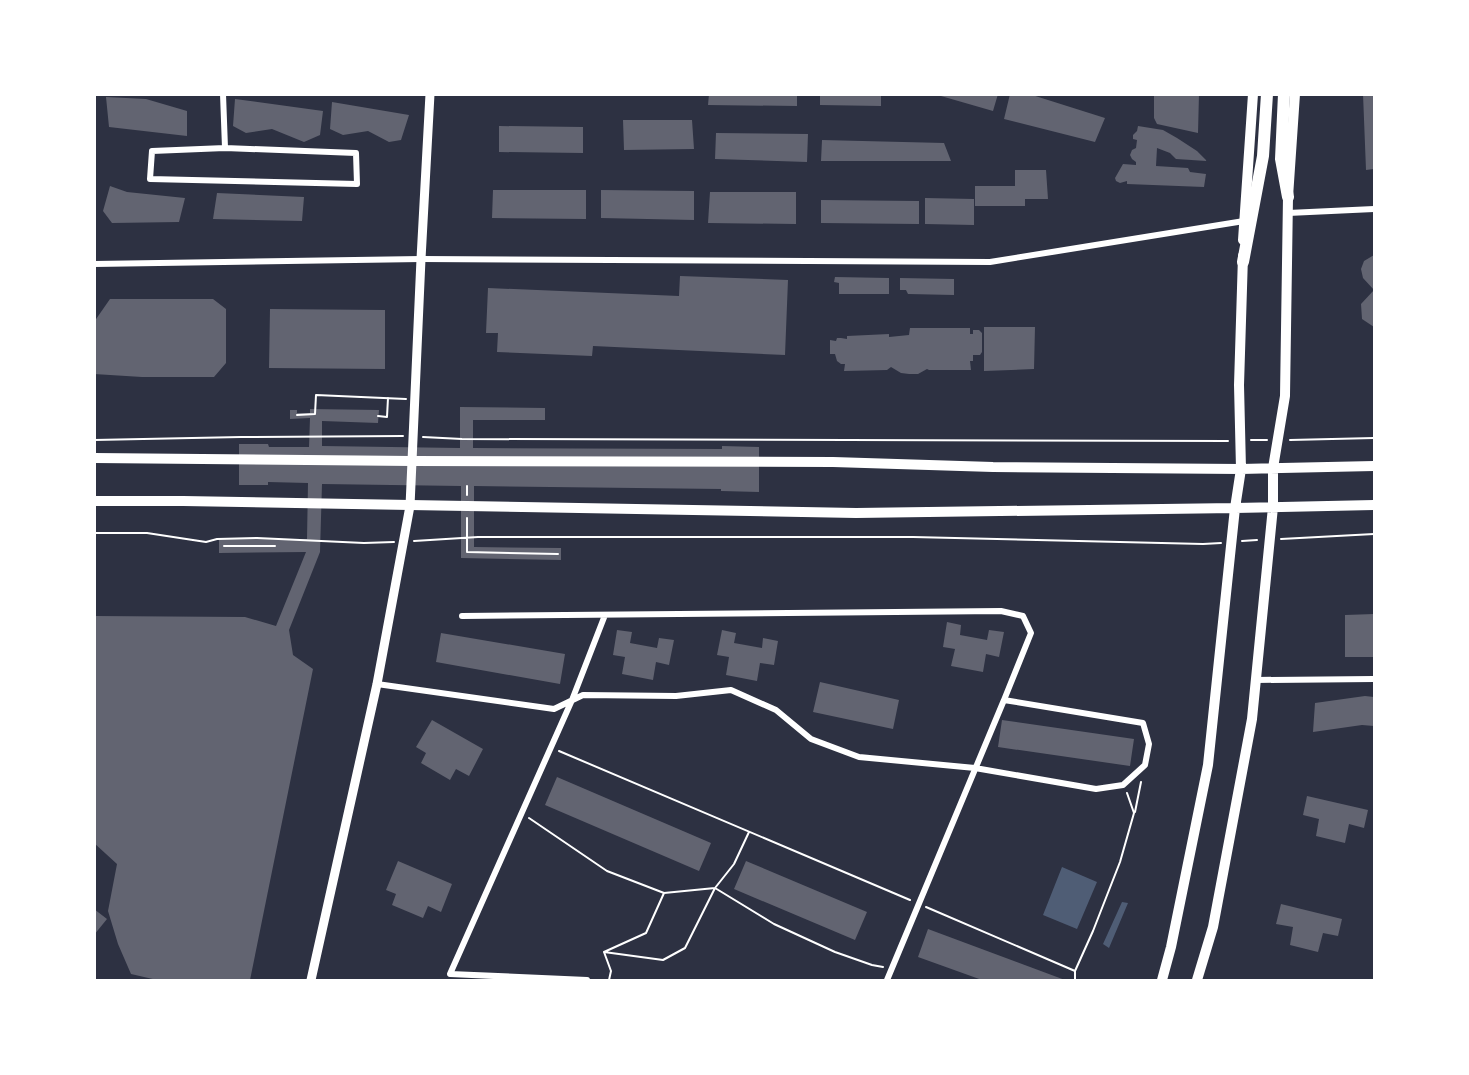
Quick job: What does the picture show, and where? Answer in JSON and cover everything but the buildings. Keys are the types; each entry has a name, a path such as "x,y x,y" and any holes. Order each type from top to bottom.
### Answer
{"highway":[{"path":"1243,262 1263,156 1267,94"},
{"path":"1284,94 1281,159 1288,197"}],"main road":[{"path":"1162,981 1172,947 1208,765 1240,469 1239,385 1244,221 1252,94"},
{"path":"1197,981 1215,915 1252,719 1272,507 1273,468 1285,396 1288,197 1295,94"},
{"path":"94,458 833,462 993,467 1240,469 1374,466"},
{"path":"94,501 856,513 1374,505"}],"street":[{"path":"223,94 225,148"},
{"path":"311,981 377,684 410,506 430,94"},
{"path":"225,148 356,153 357,184 150,179 152,151 225,148"},
{"path":"1288,213 1374,209"},
{"path":"94,264 421,259 990,262 1244,221"},
{"path":"462,616 1001,611 1023,616 1031,633 887,981"},
{"path":"587,981 450,974 572,700 605,615"},
{"path":"1256,680 1374,679"},
{"path":"377,684 554,709 583,695 676,696 731,690 776,710 810,739 859,758 975,768 1096,789 1123,785 1145,765 1149,744 1143,723 1004,700"}],"path":[{"path":"297,415 315,414 316,396 415,399"},
{"path":"378,416 387,417 388,398"},
{"path":"94,440 241,436 462,439 1277,440 1374,438"},
{"path":"467,486 467,497"},
{"path":"467,519 467,552 558,554"},
{"path":"94,533 147,533 206,542 217,539 257,538 364,543 478,537 913,537 1192,544 1374,534"},
{"path":"224,546 275,546"},
{"path":"551,748 1075,971"},
{"path":"1075,981 1075,971 1120,862 1145,765"},
{"path":"1123,785 1134,813"},
{"path":"522,813 607,871 664,893 715,888 794,934 872,965 892,968"},
{"path":"604,952 663,960 685,948 715,888 734,864 749,832"},
{"path":"604,952 646,933 664,893"},
{"path":"604,952 611,972 609,981"}],"water":[{"path":"1062,867 1097,882 1077,929 1043,915"},
{"path":"1122,902 1128,903 1109,948 1103,944"}]}
